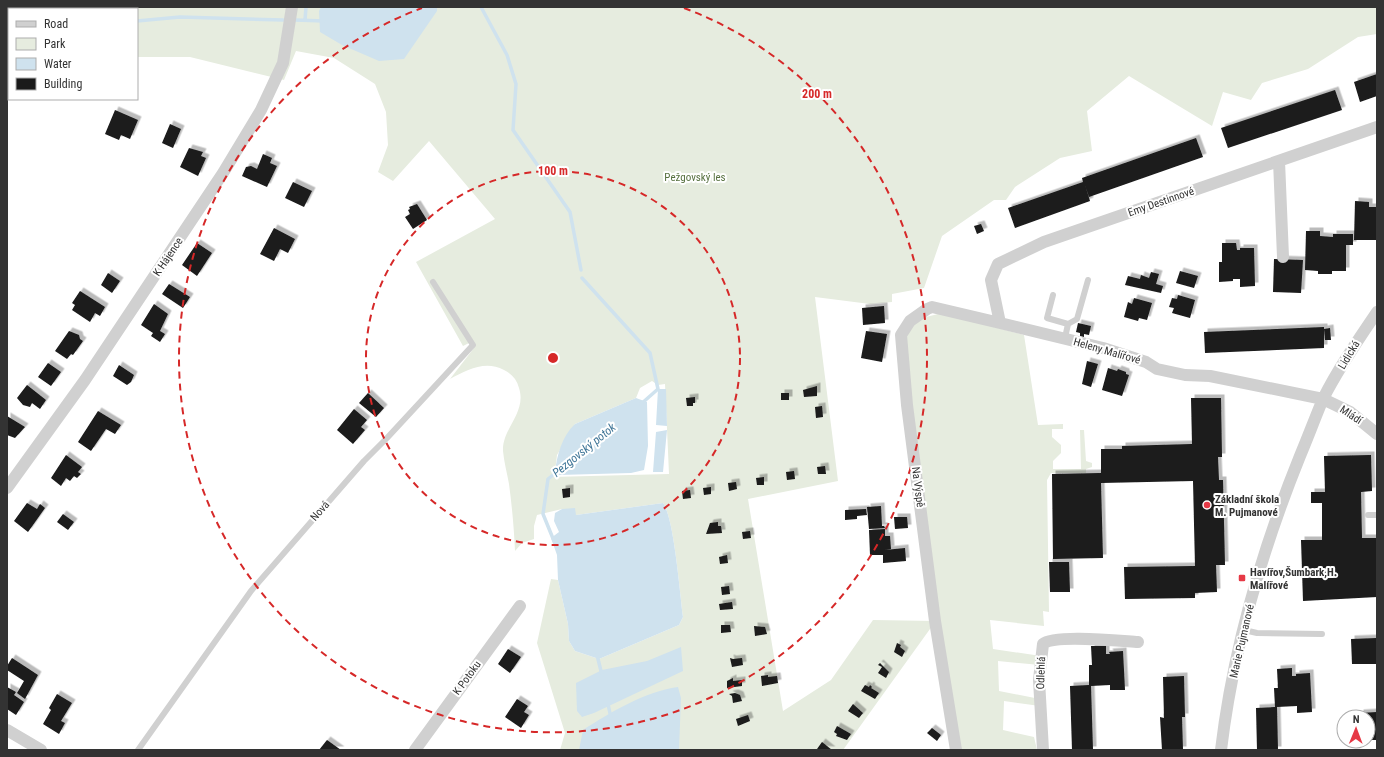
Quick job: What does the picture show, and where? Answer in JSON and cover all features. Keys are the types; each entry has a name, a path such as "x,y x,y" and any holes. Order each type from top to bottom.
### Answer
{"street":[{"name":"K Hájence","path":"7,488 85,380 223,173 261,110 283,63 292,7"},
{"name":"Emy Destinnové","path":"1000,323 991,280 998,264 1044,242 1377,127"},
{"path":"1279,161 1283,257"},
{"name":"Na Výspě","path":"956,750 938,642 907,405 901,335 910,321 932,307 1000,323"},
{"name":"Lidická","path":"1323,399 1352,348 1377,312"},
{"name":"Heleny Malířové","path":"1000,323 1065,338 1146,362 1157,369 1185,375 1210,376 1323,399"},
{"name":"Mládí","path":"1323,399 1350,412 1377,434"},
{"name":"Marie Pujmanové","path":"1221,750 1227,701 1266,548 1323,399"},
{"name":"K Potoku","path":"414,750 520,606"},
{"name":"Odlehlá","path":"1043,750 1039,680 1043,644 1047,640 1079,639 1138,642"},
{"path":"7,730 42,750"}],"lane":[{"path":"1053,295 1047,318 1068,324 1077,319 1088,280"},
{"name":"Nová","path":"138,750 251,591 364,461 388,438 472,345 433,282"},
{"path":"1065,338 1068,324"},
{"path":"1368,515 1377,514"},
{"path":"1244,630 1256,633 1322,634"}],"green space":[{"name":"Pežgovský les","path":"7,7 1377,7 1377,34 1358,37 1308,69 1262,83 1251,100 1223,92 1212,126 1129,76 1087,111 1092,151 1060,158 1015,187 1006,200 994,200 942,236 924,288 892,294 892,302 870,304 815,297 838,481 748,499 783,711 831,680 873,620 935,621 903,358 910,321 942,313 1024,335 1038,425 1063,424 1063,429 1052,429 1052,437 1061,445 1061,453 1053,461 1053,469 1081,469 1080,430 1084,430 1086,461 1092,463 1092,467 1086,469 1086,473 1051,473 1047,480 1049,612 1043,611 1044,626 990,620 993,649 1041,656 1040,665 998,661 999,691 1040,699 1040,706 1004,701 1003,730 1034,737 1037,750 956,750 935,622 843,750 560,750 565,733 537,643 551,579 558,580 568,624 569,641 575,651 599,659 679,625 683,617 678,575 670,524 667,511 663,503 576,515 562,509 537,515 534,526 534,539 522,543 515,551 510,492 503,451 506,435 520,405 521,397 518,385 509,373 497,367 490,366 476,367 450,379 474,348 469,343 463,346 416,262 495,219 429,141 393,181 378,172 388,145 386,112 375,84 334,58 296,51 284,80 190,57 138,57 138,8 8,8 8,58","holes":["652,381 658,385 665,384 669,474 551,477 555,472 557,455 575,424 636,398 640,388"]}],"water":[{"path":"321,7 437,7 437,11 404,59 379,61 342,45 320,32 319,11"},
{"path":"658,389 666,389 667,426 656,425"},
{"path":"636,398 647,402 648,446 644,470 631,473 559,475 555,472 557,459 563,440 575,424"},
{"path":"667,430 663,472 653,472 656,432"},
{"path":"663,503 667,511 676,557 683,617 679,625 599,659 575,651 569,641 568,624 558,580 557,555 551,538 559,532 554,521 555,513 562,509 575,508 576,515"},
{"path":"681,647 683,671 594,713 582,717 577,711 576,683 602,670 647,661"},
{"path":"678,687 681,698 679,750 579,750 583,730 605,716 640,698"}],"building":[{"path":"1377,74 1377,96 1360,102 1354,82"},
{"path":"1335,90 1342,110 1228,148 1221,128"},
{"path":"115,110 138,120 130,139 121,135 119,140 105,134"},
{"path":"170,124 181,129 173,148 162,143"},
{"path":"1196,138 1203,157 1089,197 1085,185 1090,201 1015,228 1008,208 1083,182 1082,178"},
{"path":"189,148 203,152 201,156 206,158 198,176 180,167"},
{"path":"263,154 272,158 270,163 277,166 267,187 242,176 246,167 251,166 257,169"},
{"path":"293,182 312,191 304,207 285,198"},
{"path":"1355,201 1369,202 1369,207 1377,207 1377,240 1354,240"},
{"path":"417,204 427,220 413,229 405,217 410,214 408,210 410,209 409,207"},
{"path":"981,224 984,231 977,234 974,226"},
{"path":"274,228 295,239 288,253 280,249 274,261 260,254"},
{"path":"1306,231 1320,231 1320,236 1333,237 1333,234 1353,234 1353,245 1346,245 1346,271 1332,271 1332,274 1318,274 1318,271 1305,270"},
{"path":"197,243 212,253 197,276 182,265"},
{"path":"1222,243 1236,243 1237,250 1240,250 1240,248 1254,248 1255,286 1240,287 1240,279 1219,282 1219,262 1222,262"},
{"path":"1274,259 1303,260 1301,293 1273,292"},
{"path":"1180,271 1198,276 1194,288 1176,283"},
{"path":"1151,272 1159,274 1156,284 1163,286 1161,293 1125,285 1128,276 1140,279 1141,275 1149,278"},
{"path":"108,273 120,281 112,293 101,285"},
{"path":"169,284 190,297 183,308 162,294"},
{"path":"80,291 105,307 100,316 95,313 90,322 72,310 75,305 72,303"},
{"path":"1178,295 1195,300 1190,318 1172,313 1174,308 1169,307 1172,298 1177,299"},
{"path":"1134,298 1152,303 1147,320 1139,318 1138,321 1124,317 1128,302 1132,304"},
{"path":"154,304 168,314 160,331 165,334 160,342 151,336 153,333 141,325"},
{"path":"884,306 885,323 863,325 862,308"},
{"path":"1078,323 1091,326 1089,335 1084,334 1084,337 1080,336 1080,333 1076,332"},
{"path":"1324,327 1324,348 1205,353 1204,332"},
{"path":"1330,328 1331,340 1325,340 1324,329"},
{"path":"69,331 79,335 80,339 83,341 73,355 71,354 67,359 55,351"},
{"path":"866,331 887,334 882,362 861,358"},
{"path":"1087,361 1098,364 1091,387 1082,384"},
{"path":"48,363 61,372 51,386 38,377"},
{"path":"119,365 134,375 131,382 127,385 113,376"},
{"path":"1108,368 1117,371 1118,369 1129,375 1122,396 1102,390"},
{"path":"27,385 46,400 40,409 32,403 30,407 23,405 17,398"},
{"path":"817,386 817,396 804,397 803,390"},
{"path":"368,393 384,408 376,417 359,403"},
{"path":"781,393 789,393 789,400 781,400"},
{"path":"695,397 695,403 693,403 693,406 687,406 686,398"},
{"path":"1191,398 1221,398 1222,457 1218,457 1219,480 1223,480 1225,565 1216,565 1217,592 1195,593 1195,598 1125,599 1124,567 1195,566 1193,481 1101,483 1103,558 1053,559 1052,474 1101,473 1101,449 1122,449 1122,446 1192,444"},
{"path":"822,406 823,417 816,418 815,407"},
{"path":"354,409 367,420 361,427 365,430 353,444 337,430"},
{"path":"98,411 121,425 115,434 106,429 91,451 78,442"},
{"path":"7,416 25,427 15,438 7,435"},
{"path":"66,455 82,467 78,472 81,474 77,478 74,476 70,481 66,478 61,486 51,478"},
{"path":"1371,455 1372,491 1361,492 1362,538 1376,538 1377,597 1303,601 1301,540 1322,540 1322,503 1311,503 1311,492 1325,492 1324,456"},
{"path":"825,466 826,474 818,474 817,467"},
{"path":"794,471 795,479 787,480 786,472"},
{"path":"764,477 764,485 757,485 756,478"},
{"path":"736,482 737,489 729,491 728,483"},
{"path":"711,487 711,494 704,495 703,488"},
{"path":"570,488 570,497 563,498 562,489"},
{"path":"690,490 691,498 683,499 682,491"},
{"path":"27,503 37,509 40,504 45,508 28,532 14,521"},
{"path":"881,506 882,526 885,528 869,529 867,507"},
{"path":"866,509 867,515 857,516 857,519 845,520 845,510"},
{"path":"63,514 74,522 68,530 57,522"},
{"path":"894,517 907,517 908,528 895,529"},
{"path":"718,522 718,526 721,526 722,533 706,534 710,523"},
{"path":"885,529 885,536 890,536 891,549 885,550 905,548 906,561 883,563 883,555 870,555 869,530"},
{"path":"750,531 751,538 743,539 742,532"},
{"path":"727,555 728,563 720,564 719,557"},
{"path":"1049,562 1069,562 1070,592 1050,592"},
{"path":"729,586 730,594 722,595 721,587"},
{"path":"732,602 733,609 720,610 719,604"},
{"path":"721,625 730,625 731,632 721,633"},
{"path":"754,626 765,627 767,634 755,636"},
{"path":"1377,638 1377,664 1352,664 1351,639"},
{"path":"897,643 901,645 900,647 905,651 902,657 894,652"},
{"path":"1091,646 1106,646 1106,654 1110,654 1109,652 1123,651 1125,690 1110,690 1110,685 1091,686 1093,750 1072,750 1070,686 1089,685 1089,665 1092,665"},
{"path":"508,649 521,657 510,673 498,664"},
{"path":"12,658 38,675 25,699 17,693 24,681 7,670 7,666"},
{"path":"730,658 742,658 743,665 732,667"},
{"path":"880,663 889,672 886,678 878,673 882,667 878,665"},
{"path":"1292,668 1292,676 1296,676 1296,674 1310,673 1312,712 1297,713 1297,706 1277,707 1278,750 1257,750 1256,708 1275,707 1274,688 1278,688 1277,669"},
{"path":"768,675 768,677 777,676 778,683 762,686 761,676"},
{"path":"1184,676 1185,717 1182,717 1183,750 1162,750 1160,717 1164,718 1163,677"},
{"path":"733,678 733,681 742,680 742,686 727,688 727,681"},
{"path":"865,685 869,687 870,685 872,687 871,688 879,693 875,699 861,691"},
{"path":"7,687 16,692 14,695 24,702 16,715 7,709"},
{"path":"735,693 740,695 742,701 733,703 732,696 729,694"},
{"path":"57,694 72,703 61,721 65,723 59,734 43,724 51,710 49,708"},
{"path":"517,699 528,706 524,712 529,715 521,728 505,717"},
{"path":"853,704 863,713 859,718 848,711"},
{"path":"1377,712 1377,740 1376,740"},
{"path":"748,715 750,721 738,726 736,719"},
{"path":"837,726 851,734 847,740 836,736 837,734 834,732"},
{"path":"932,728 941,735 937,741 927,733"},
{"path":"327,740 341,750 319,750"},
{"path":"822,742 832,750 817,749"}],"waterway":[{"path":"305,20 306,7"},
{"name":"Pezgovský potok","path":"481,7 507,55 516,84 513,130 570,212 581,270"},
{"path":"138,21 180,17 283,20"},
{"path":"295,20 324,21"},
{"name":"Pezgovský potok","path":"582,278 650,353 658,389 641,404"},
{"name":"Pezgovský potok","path":"554,541 543,514 548,479 558,471"},
{"name":"Pezgovský potok","path":"597,655 602,675"},
{"name":"Pezgovský potok","path":"608,704 611,718"}],"place":[{"name":"Základní škola M. Pujmanové","path":"1207,505"},
{"name":"Havířov,Šumbark,H. Malířové","path":"1242,578"}]}
